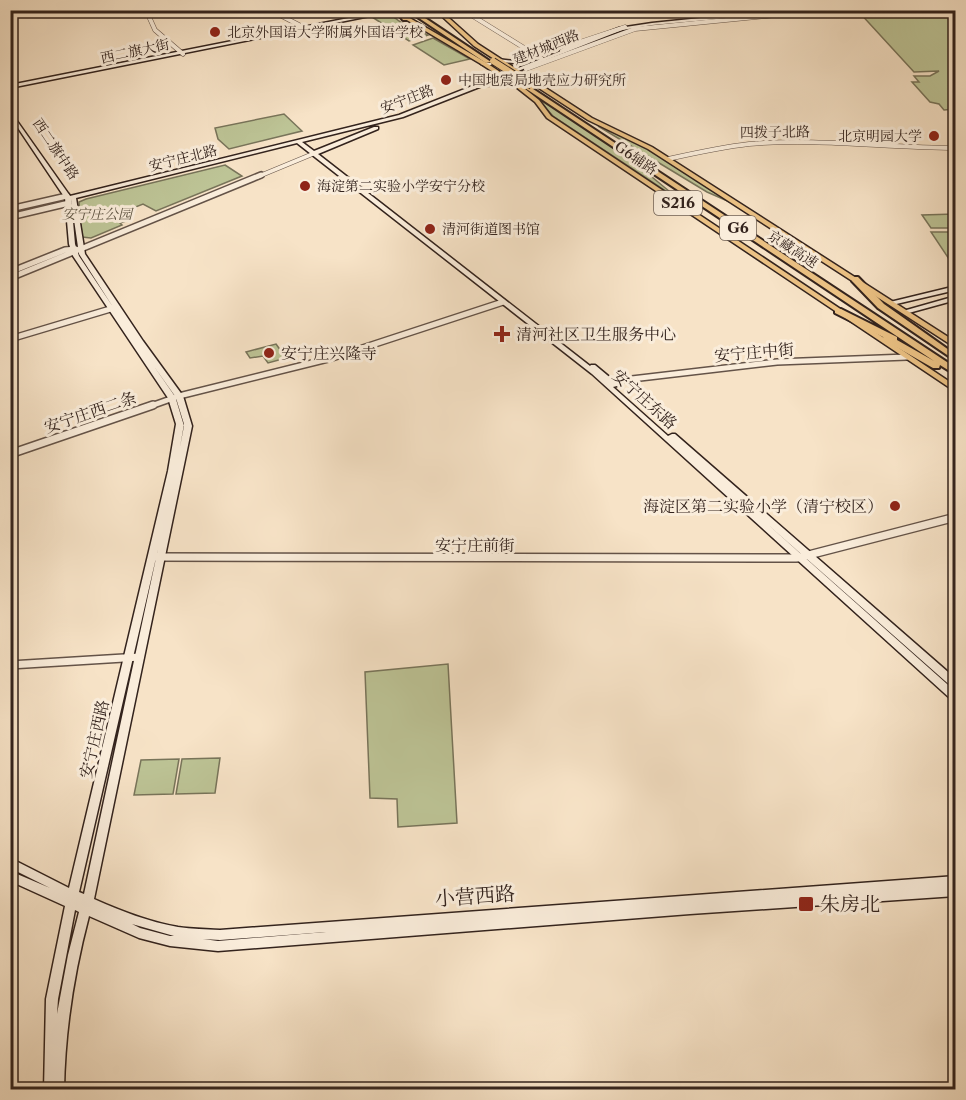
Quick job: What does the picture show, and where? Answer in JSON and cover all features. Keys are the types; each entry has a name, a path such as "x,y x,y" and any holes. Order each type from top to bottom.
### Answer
{"highway":[{"path":"397,10 405,19"},
{"name":"G6","path":"409,10 530,86"},
{"name":"G6","path":"417,10 492,62"},
{"name":"京藏高速","path":"530,86 954,370"},
{"path":"855,279 873,297 922,327 956,357"},
{"path":"838,311 909,352 954,370"}],"main road":[{"path":"10,15 59,10"},
{"path":"10,15 78,10"},
{"name":"建材城西路","path":"502,77 605,34 640,25 797,10"},
{"name":"建材城西路","path":"516,71 611,34 638,27 812,10"},
{"name":"西二旗大街","path":"10,88 303,27 392,11"},
{"name":"G6辅路","path":"392,11 453,44 516,71 530,86 537,101 549,117 956,390"},
{"name":"G6辅路","path":"437,11 473,42 492,62 502,77 530,86 594,121 641,143 956,346"},
{"path":"492,62 533,66 530,86 485,83 491,76 492,62"},
{"name":"安宁庄路","path":"302,142 405,115 502,77"},
{"name":"安宁庄路","path":"313,153 485,83"},
{"name":"西二旗中路","path":"10,103 70,199 77,249"},
{"name":"西二旗中路","path":"10,112 70,199"},
{"name":"安宁庄路","path":"302,142 390,122"},
{"name":"安宁庄东路","path":"302,142 502,302 607,382 797,558 956,698"},
{"name":"安宁庄北路","path":"70,199 302,142"},
{"name":"安宁庄东路","path":"313,153 607,382 956,685"},
{"name":"安宁庄西路","path":"58,1089 59,1046 69,972 86,905 140,657 179,438 176,397 77,249"},
{"path":"892,303 955,288"},
{"path":"905,312 956,298"},
{"path":"903,300 911,308 916,308"},
{"name":"安宁庄西路","path":"50,1089 52,999 72,899 129,658 157,557"},
{"name":"小营西路","path":"10,863 72,899"},
{"name":"小营西路","path":"10,876 86,905 139,933 170,941 218,946 956,891"},
{"name":"小营西路","path":"86,905 180,932 220,935 956,881"}],"street":[{"path":"146,10 154,30 182,53"},
{"path":"270,10 303,27"},
{"path":"463,10 542,59"},
{"name":"建材城西路","path":"562,51 600,34 633,25 782,10"},
{"name":"建材城西路","path":"533,66 635,29 826,10"},
{"name":"四拨子北路","path":"668,159 710,149 751,144 852,143 903,148 956,147"},
{"name":"安宁庄路","path":"10,278 313,153"},
{"path":"10,209 70,199"},
{"path":"10,217 70,199"},
{"name":"安宁庄路","path":"10,272 65,250 77,249"},
{"name":"安宁庄西二条","path":"10,454 176,397 332,358 502,302"},
{"path":"10,339 116,308"},
{"name":"安宁庄中街","path":"607,382 777,362 907,357"},
{"path":"807,555 956,517"},
{"name":"安宁庄前街","path":"157,557 797,558 807,555"},
{"path":"10,665 140,657"}],"green space":[{"path":"858,11 955,11 955,109 944,110 939,104 930,102 912,82 919,82 914,76 930,76 939,71 914,72"},
{"path":"388,13 402,23 428,35 409,41 372,17"},
{"path":"433,38 470,59 444,65 413,45"},
{"path":"534,95 623,153 681,201 553,116"},
{"path":"284,114 302,131 229,149 218,139 215,128"},
{"path":"598,126 647,147 739,206 707,192"},
{"name":"安宁庄公园","path":"225,165 242,176 156,211 143,204 115,215 126,221 120,223 122,225 91,238 82,237 79,202"},
{"path":"955,214 955,228 931,228 922,215"},
{"path":"931,232 955,232 955,268"},
{"path":"276,344 286,358 268,363 263,356 250,358 246,352"},
{"path":"448,664 457,823 398,827 397,799 370,798 365,672"},
{"path":"220,758 215,793 176,794 182,759"},
{"path":"179,759 173,794 134,795 141,760"}],"tunnel":[{"path":"10,214 69,200"}],"place":[{"name":"北京外国语大学附属外国语学校","path":"215,32"},
{"name":"中国地震局地壳应力研究所","path":"446,80"},
{"name":"北京明园大学","path":"934,136"},
{"name":"海淀第二实验小学安宁分校","path":"305,186"},
{"name":"清河街道图书馆","path":"430,229"},
{"name":"清河社区卫生服务中心","path":"502,334"},
{"name":"安宁庄兴隆寺","path":"269,353"},
{"name":"海淀区第二实验小学（清宁校区）","path":"895,506"},
{"name":"朱房北","path":"806,904"}]}
